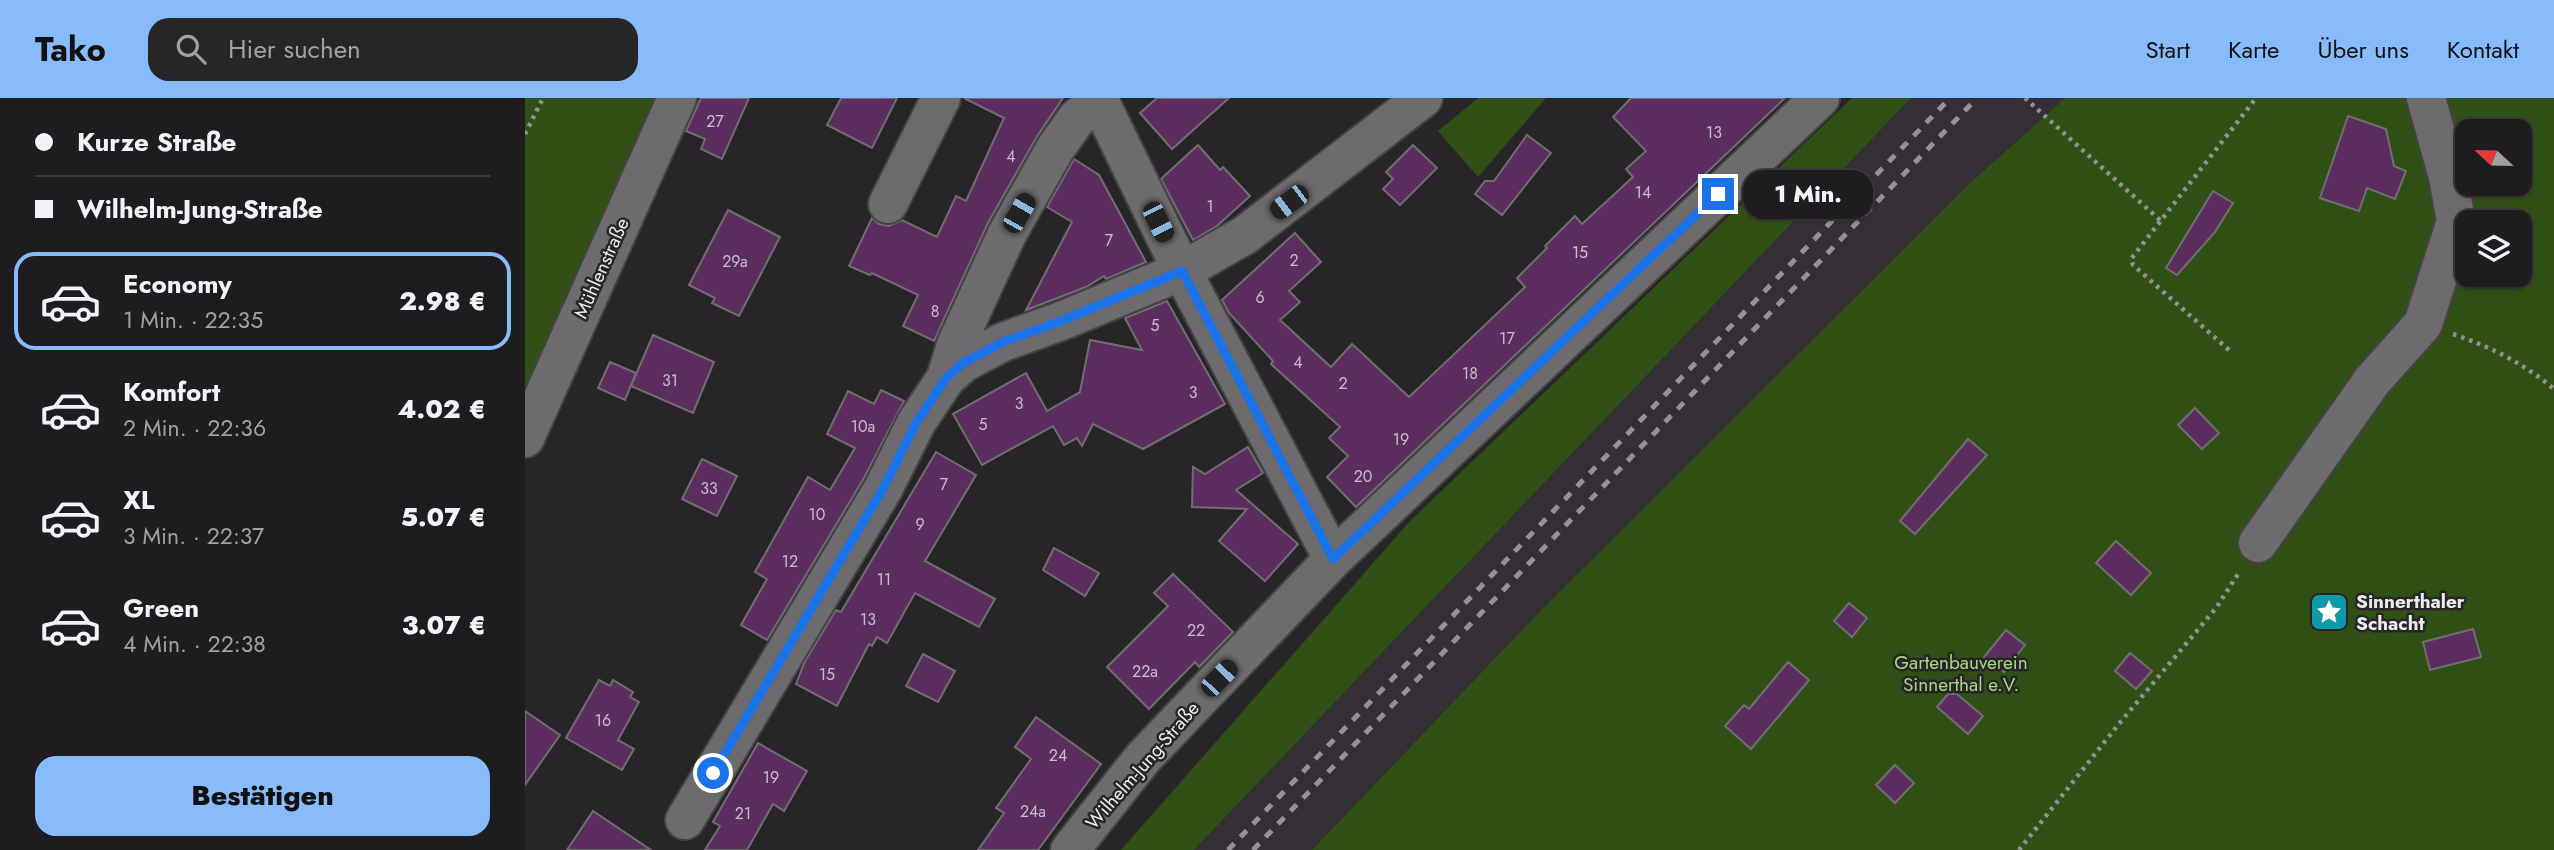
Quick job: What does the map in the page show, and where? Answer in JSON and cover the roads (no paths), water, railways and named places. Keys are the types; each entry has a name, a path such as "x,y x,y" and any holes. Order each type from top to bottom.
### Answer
{"street":[{"name":"Mühlenstraße","path":"525,438 677,98"},
{"path":"888,204 941,98"},
{"path":"685,820 883,489 916,423 946,378 963,363 1003,342 1182,271 1245,235 1423,98"},
{"name":"Wilhelm-Jung-Straße","path":"1070,850 1143,758 1333,559 1819,98"},
{"path":"2258,543 2372,381 2423,324 2456,221 2448,177 2426,98"},
{"path":"946,378 955,345 1007,234 1055,149 1077,118 1098,99 1182,271 1333,559"}],"railway":[{"path":"1228,850 1950,98"},
{"path":"1253,850 1977,98"}],"place":[{"name":"Sinnerthaler Schacht","path":"2329,612"}],"park label":[{"name":"Gartenbauverein Sinnerthal e.V.","path":"1961,673"}]}
